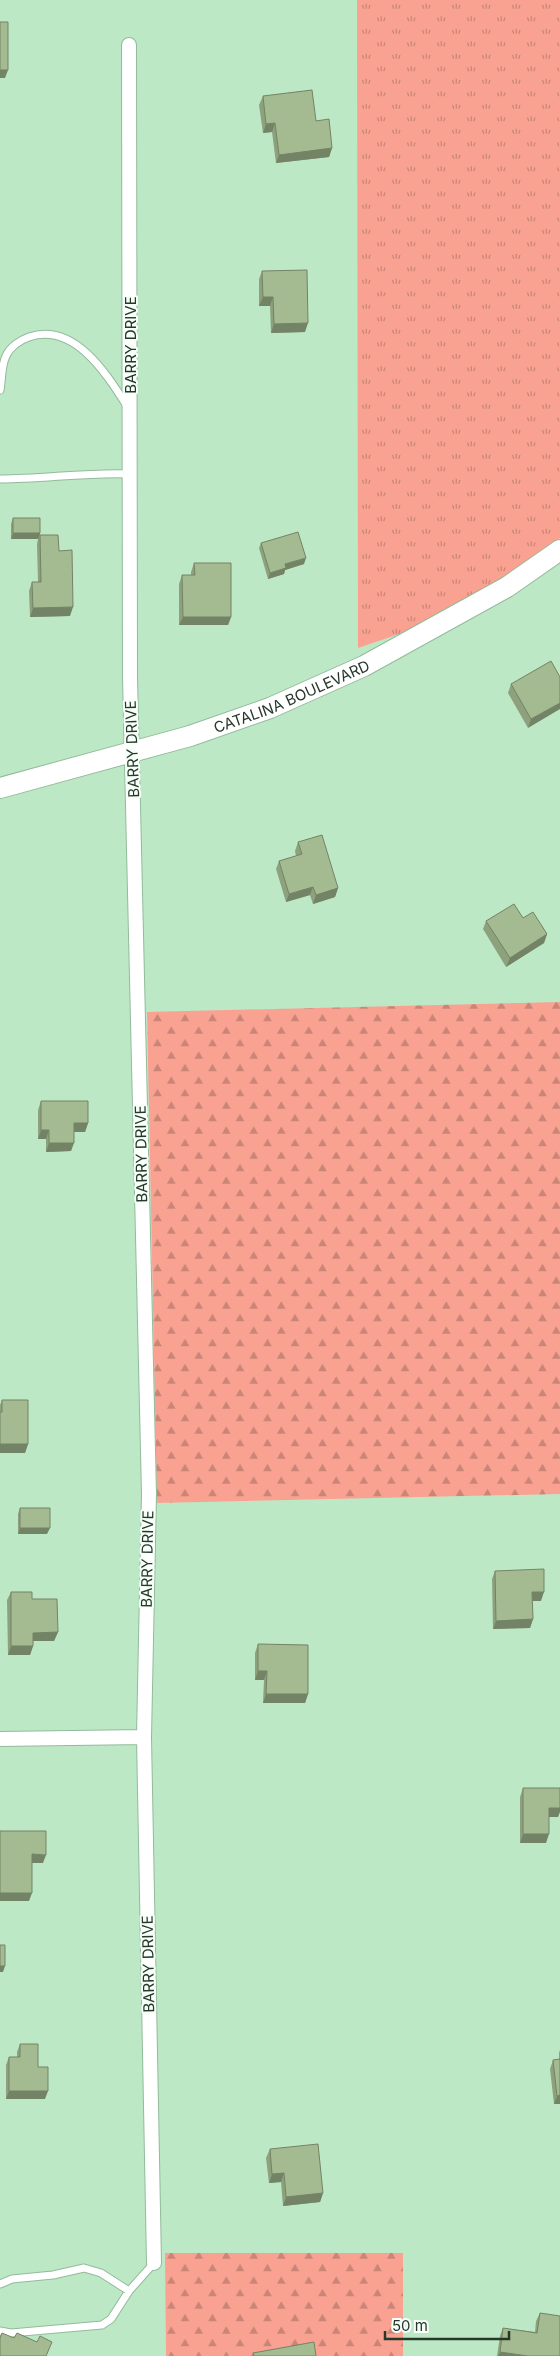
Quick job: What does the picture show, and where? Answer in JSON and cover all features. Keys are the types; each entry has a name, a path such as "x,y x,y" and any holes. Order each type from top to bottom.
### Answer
{"street":[{"name":"BARRY DRIVE","path":"129,45 130,677 149,1494 144,1737 154,2263"},
{"name":"CATALINA BOULEVARD","path":"0,788 190,736 270,708 364,666 507,586 560,550"},
{"path":"0,1739 144,1737"}],"lane":[{"path":"0,390 6,356 19,341 38,334 58,334 71,341 94,361 110,378 130,410"},
{"path":"0,479 50,477 97,472 130,474"},
{"path":"0,2331 11,2332 102,2325 111,2319 129,2291 154,2263"},
{"path":"0,2284 12,2279 53,2275 84,2268 101,2272 129,2291"}],"green space":[{"path":"357,0 560,0 560,538 502,578 405,632 358,648"},
{"path":"560,1002 560,1494 157,1503 147,1012"},
{"path":"165,2253 403,2253 403,2356 166,2356"}],"building":[{"path":"0,22 8,22 8,70 0,70"},
{"path":"312,90 316,121 329,119 332,148 279,155 275,123 266,124 263,96"},
{"path":"307,270 308,323 274,324 273,297 263,297 262,271"},
{"path":"13,518 40,518 40,533 13,533"},
{"path":"298,532 306,558 285,564 286,568 270,573 261,543"},
{"path":"40,535 58,535 59,551 72,550 73,607 33,608 32,582 41,582"},
{"path":"194,563 231,563 231,617 183,617 182,575 195,575"},
{"path":"551,661 560,677 560,703 531,719 511,684"},
{"path":"322,835 338,888 316,895 313,887 289,894 279,861 302,854 298,842"},
{"path":"514,904 523,918 533,912 547,934 510,958 486,921"},
{"path":"41,1101 88,1101 88,1123 74,1123 74,1143 49,1143 49,1130 41,1130"},
{"path":"2,1400 28,1400 28,1444 0,1444"},
{"path":"20,1508 50,1508 50,1528 20,1528"},
{"path":"544,1569 544,1592 532,1592 533,1619 496,1621 495,1571"},
{"path":"11,1592 32,1592 32,1599 57,1599 58,1632 33,1633 33,1646 11,1646"},
{"path":"258,1644 308,1645 308,1694 266,1694 267,1671 258,1671"},
{"path":"523,1788 560,1788 560,1808 549,1808 549,1834 523,1834"},
{"path":"0,1831 46,1831 46,1855 32,1854 32,1893 0,1893"},
{"path":"0,1945 5,1945 5,1966 0,1966"},
{"path":"20,2044 38,2044 38,2067 48,2067 48,2091 9,2091 9,2057 20,2057"},
{"path":"560,2059 560,2095 557,2096 553,2060"},
{"path":"318,2144 323,2193 286,2197 284,2173 272,2174 270,2149"},
{"path":"540,2313 560,2316 560,2356 528,2356 500,2352 503,2328 537,2333"},
{"path":"2,2333 14,2338 17,2333 37,2342 40,2336 52,2342 46,2356 0,2356 0,2338"},
{"path":"314,2342 316,2356 254,2356 253,2353"}]}
